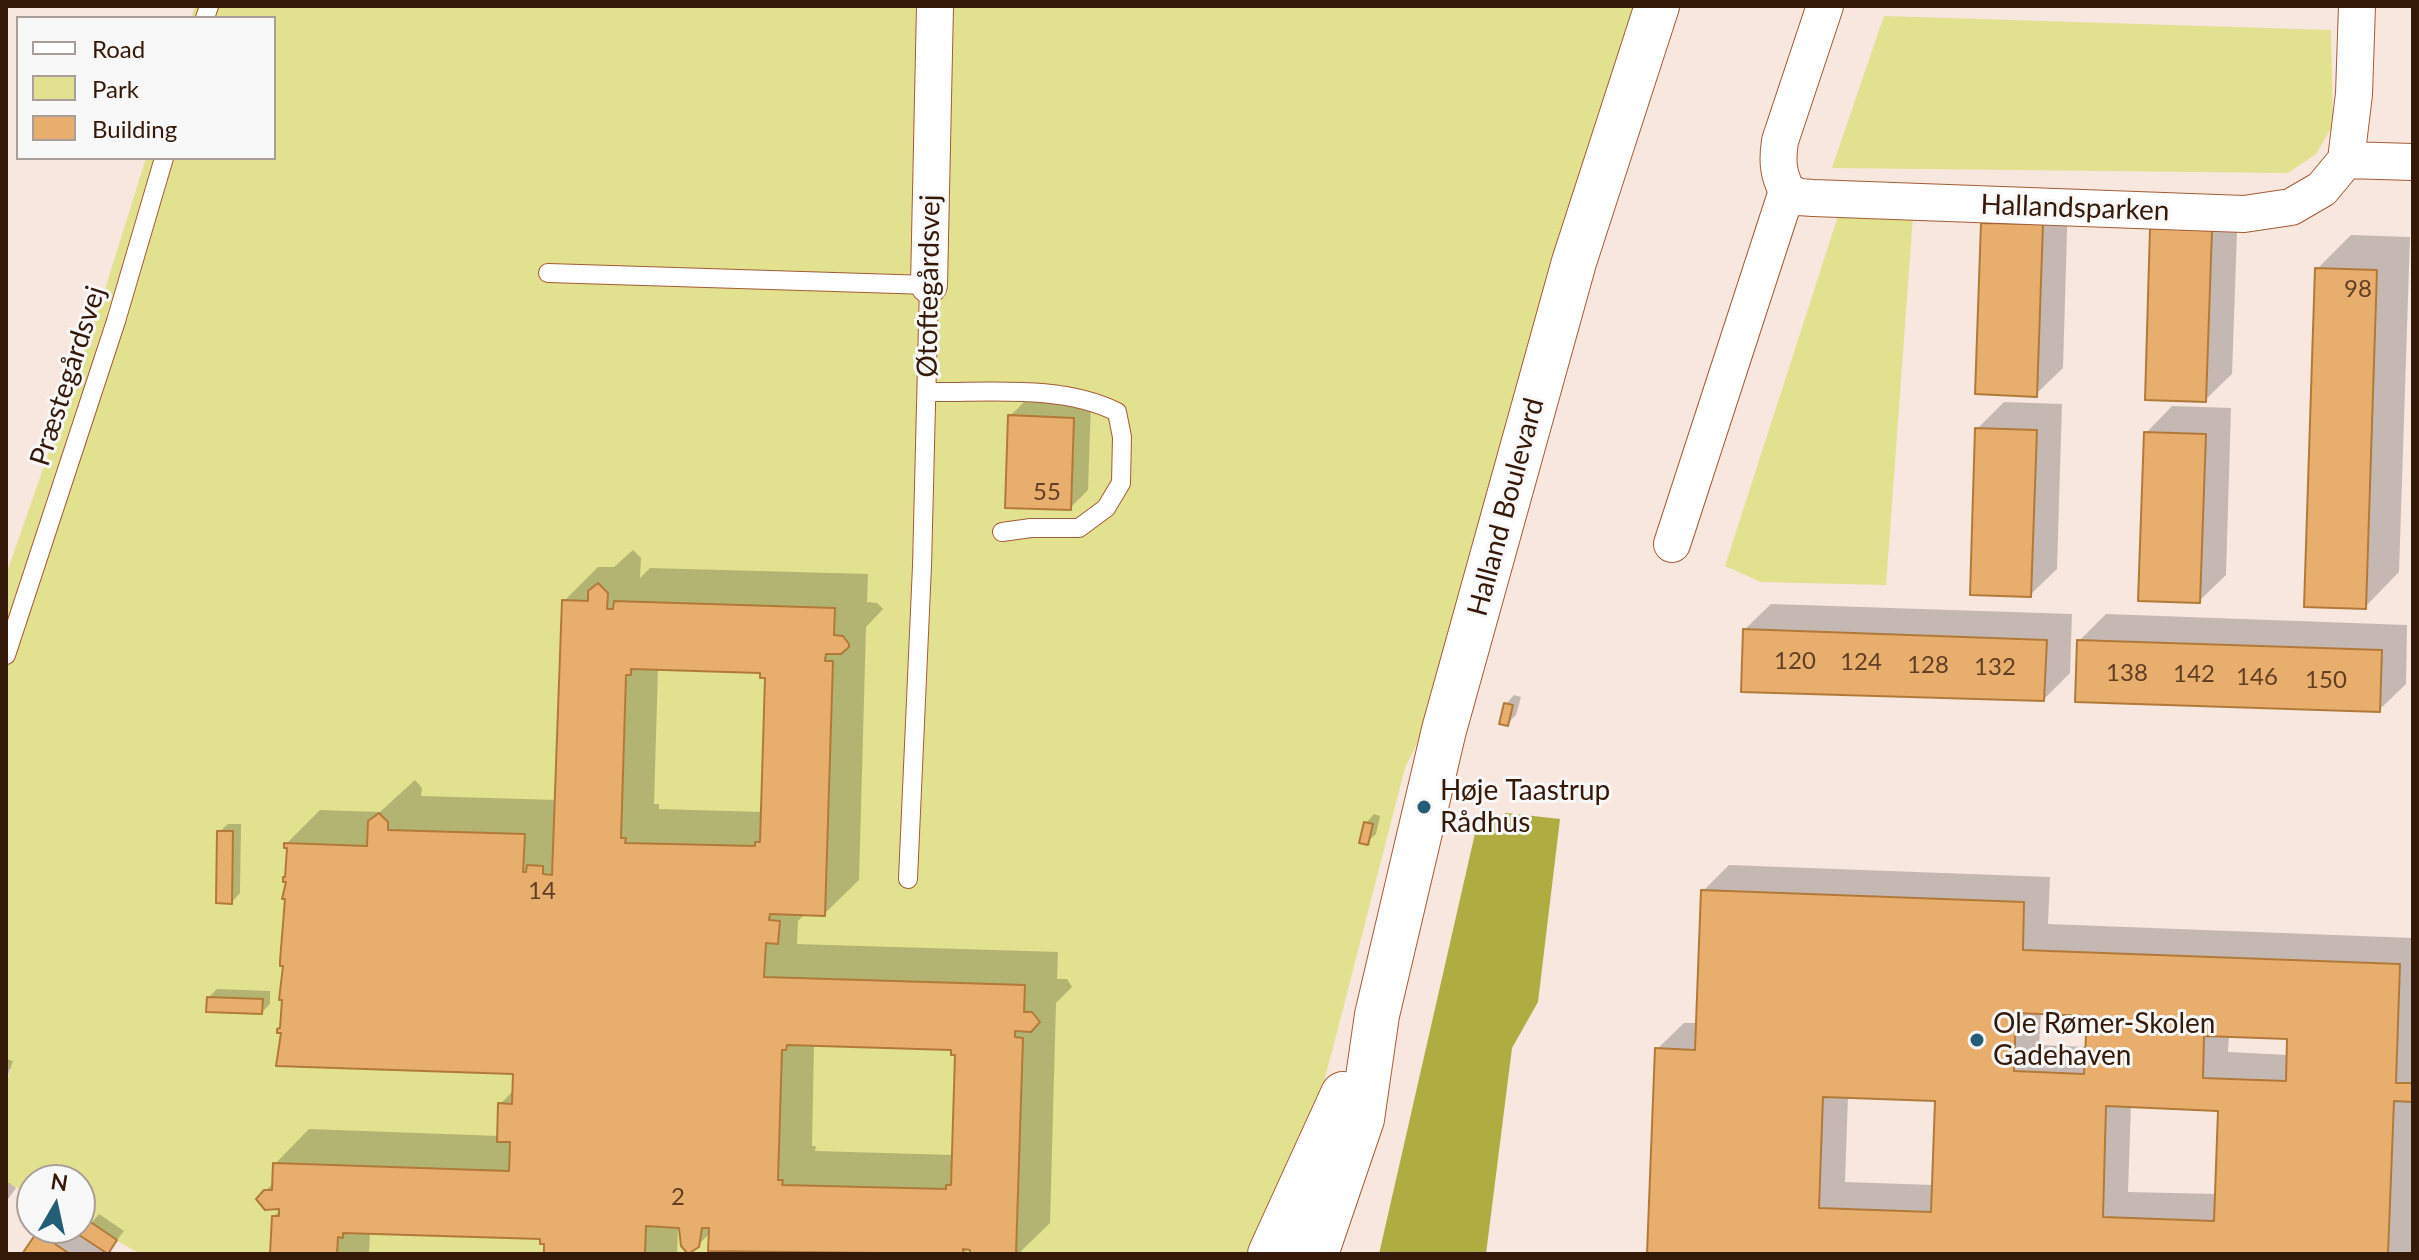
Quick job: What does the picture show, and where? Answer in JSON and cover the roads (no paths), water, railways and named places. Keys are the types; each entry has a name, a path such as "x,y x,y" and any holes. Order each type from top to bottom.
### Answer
{"street":[{"name":"Øtoftegårdsvej","path":"929,285 935,6"},
{"name":"Halland Boulevard","path":"1316,1254 1362,1119 1377,1015 1444,730 1574,262 1657,6"},
{"path":"1672,544 1787,191 1777,162 1780,141 1825,6"},
{"path":"2357,6 2354,94 2346,160 2413,162"},
{"name":"Hallandsparken","path":"1787,191 1799,197 1813,198 2244,214 2291,207 2322,189 2346,160"},
{"name":"Halland Boulevard","path":"1270,1254 1377,1015"}],"lane":[{"name":"Præstegårdsvej","path":"6,655 116,321 163,160"},
{"path":"548,273 929,285"},
{"name":"Øtoftegårdsvej","path":"908,879 922,566 929,285"},
{"path":"927,392 1067,394 1097,401 1117,412 1122,437 1121,483 1106,508 1079,528 1031,528 1002,532"}],"place":[{"name":"Høje Taastrup Rådhus","path":"1424,807"},
{"name":"Ole Rømer-Skolen Gadehaven","path":"1977,1040"}]}
